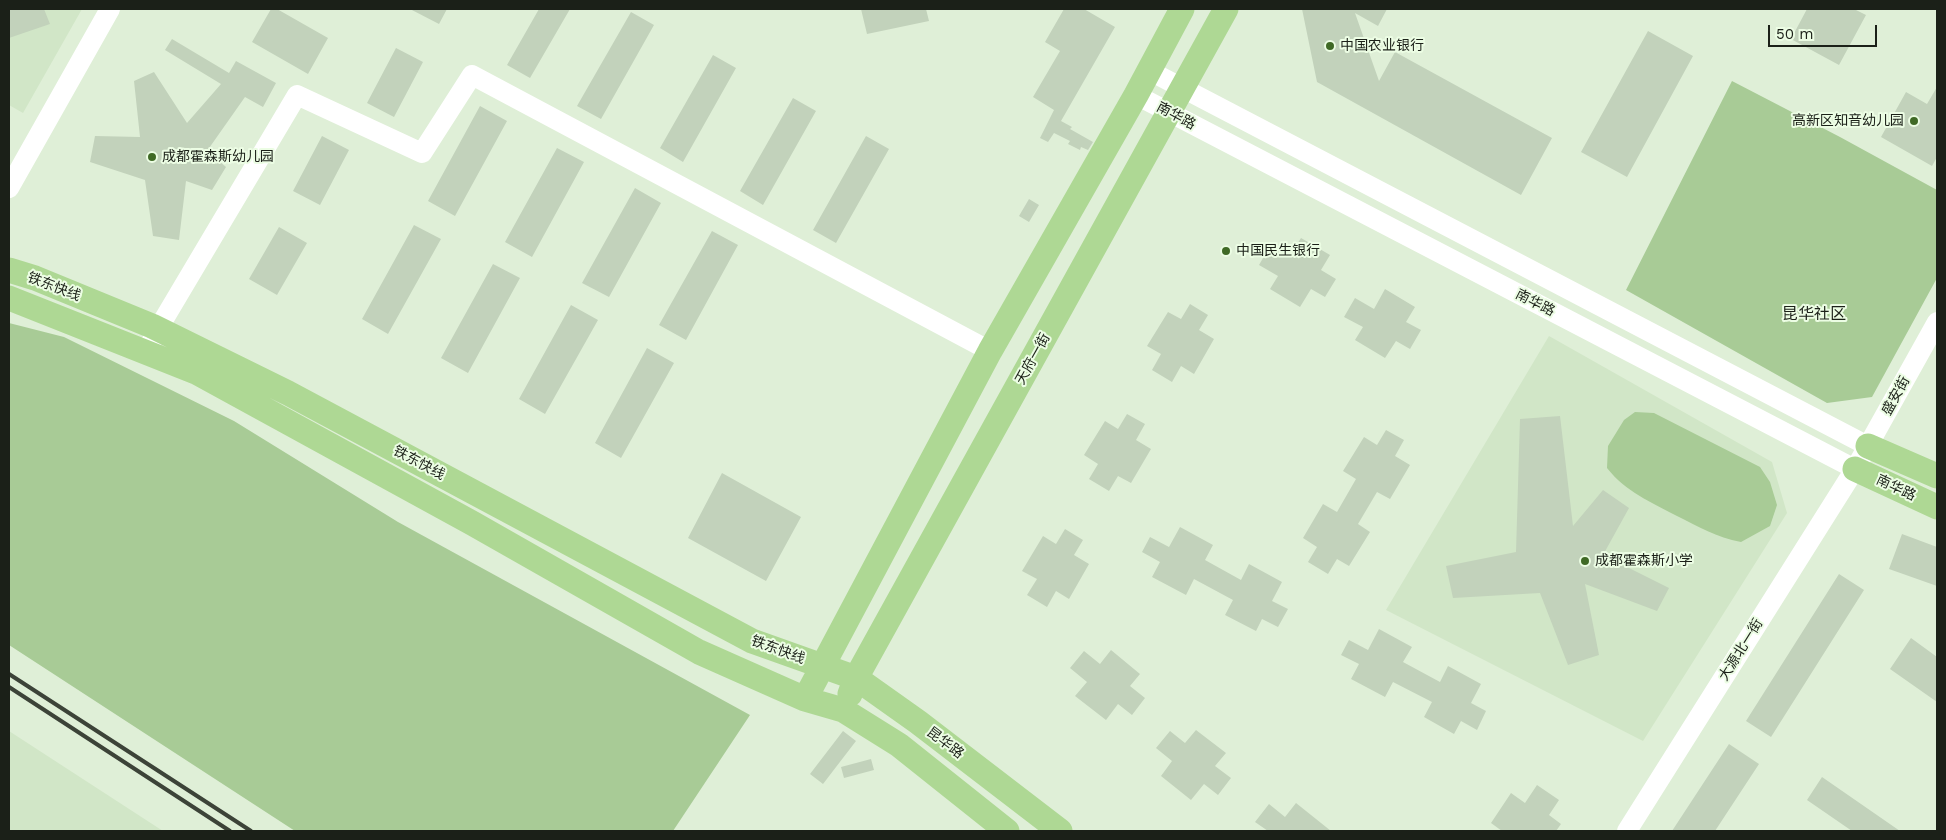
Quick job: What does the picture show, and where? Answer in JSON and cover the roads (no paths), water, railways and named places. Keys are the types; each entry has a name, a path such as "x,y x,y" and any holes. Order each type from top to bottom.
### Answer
{"main road":[{"path":"1007,831 899,745 842,710 805,699 990,351 1136,95 1182,9"},
{"name":"天府一街","path":"842,710 856,678 1226,9"},
{"name":"铁东快线","path":"9,270 35,278 158,329 288,393 752,641 824,666"},
{"name":"铁东快线","path":"9,298 207,377 472,523 699,652 805,699"},
{"name":"南华路","path":"1868,446 1937,476"},
{"name":"南华路","path":"1855,469 1937,507"},
{"name":"昆华路","path":"824,666 856,678 926,728 1060,831"}],"street":[{"path":"9,188 110,9"},
{"path":"1148,70 1868,446"},
{"path":"146,352 297,95 422,153 472,75 990,351"},
{"name":"南华路","path":"1136,95 1855,469"},
{"name":"盛安街","path":"1855,469 1937,322"},
{"name":"大源北一街","path":"1627,831 1855,469"}],"railway":[{"path":"9,674 251,831"},
{"path":"9,687 230,831"}],"place":[{"name":"中国农业银行","path":"1330,46"},
{"name":"高新区知音幼儿园","path":"1914,121"},
{"name":"成都霍森斯幼儿园","path":"152,157"},
{"name":"中国民生银行","path":"1226,251"},
{"name":"成都霍森斯小学","path":"1585,561"}],"district":[{"name":"昆华社区","path":"1814,314"}]}
